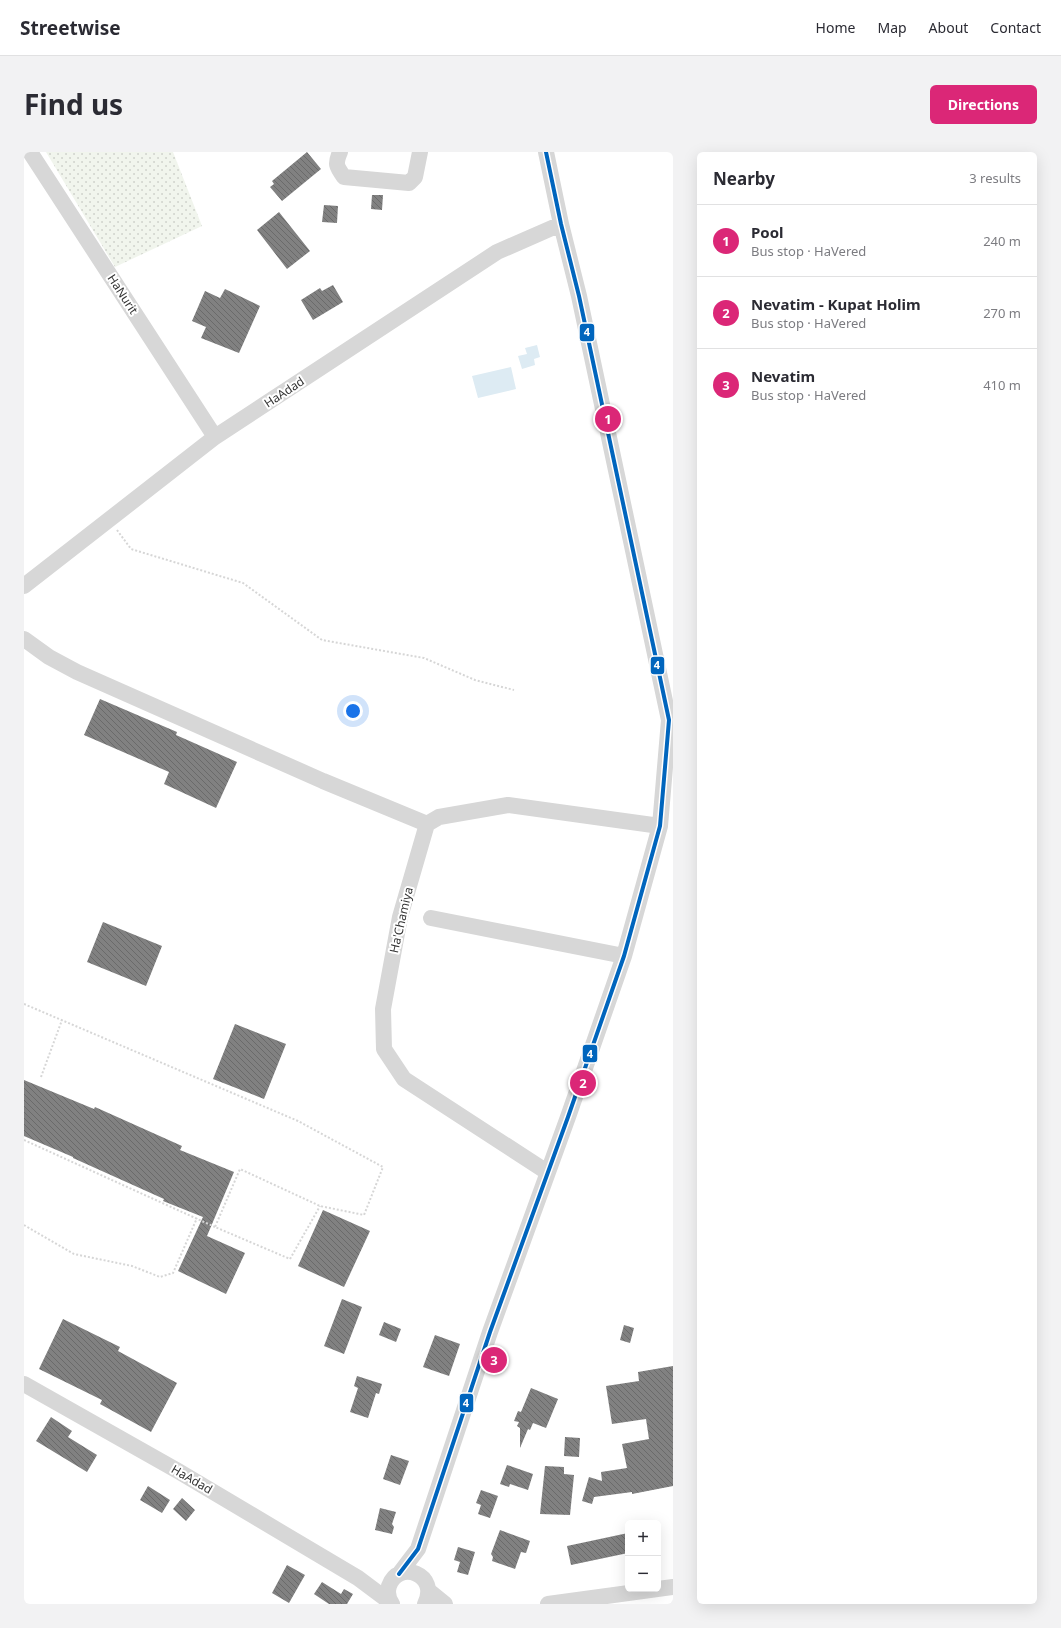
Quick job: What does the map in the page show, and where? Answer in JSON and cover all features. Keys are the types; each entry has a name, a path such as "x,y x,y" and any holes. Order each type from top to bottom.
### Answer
{"street":[{"name":"HaNurit","path":"30,152 215,437"},
{"path":"340,152 336,161 338,169 344,176 409,183 415,177 420,152"},
{"path":"391,1603 388,1590 396,1576 418,1549 490,1332 624,956 660,826 669,720 579,296 561,224 546,152"},
{"name":"HaAdad","path":"24,586 215,437 498,252 561,224"},
{"path":"24,639 49,657 77,672 323,781 427,824 439,817 508,805 660,826"},
{"name":"Ha'Chamiya","path":"427,824 400,918 383,1010 384,1049 404,1079 547,1172"},
{"path":"431,918 624,956"},
{"name":"HaAdad","path":"24,1384 178,1471 358,1578 391,1603"},
{"path":"418,1549 420,1575 428,1585 427,1597 445,1604"},
{"name":"HaAdad","path":"358,1578 379,1580 406,1572 413,1572 420,1575"},
{"path":"548,1604 611,1599 673,1587"}],"path":[{"path":"109,520 131,549 243,583 322,640 424,658 475,680 514,690"},
{"path":"24,1004 298,1121 384,1166 364,1215 320,1206 240,1169 215,1227"},
{"path":"41,1077 62,1020"},
{"path":"24,1140 290,1260 320,1206"},
{"path":"24,1225 74,1254 132,1266 160,1277 173,1273 197,1218"}],"shaded area":[{"path":"46,152 173,152 202,226 115,267"},
{"path":"537,345 540,357 534,359 535,365 522,369 518,356 527,354 525,348"},
{"path":"511,367 516,389 478,398 472,376"}],"building":[{"path":"307,152 321,169 282,201 270,187 274,184 272,181"},
{"path":"372,195 383,195 382,210 371,209"},
{"path":"324,205 338,206 337,223 322,222"},
{"path":"279,212 310,251 287,269 257,230"},
{"path":"333,285 343,302 313,320 301,300 320,288 322,291"},
{"path":"225,289 260,306 239,353 201,338 206,327 192,321 205,291 220,298"},
{"path":"100,699 177,732 176,735 237,762 216,808 164,784 169,772 84,735"},
{"path":"103,922 162,946 146,986 87,962"},
{"path":"235,1024 286,1044 264,1099 213,1079"},
{"path":"24,1080 94,1109 95,1107 182,1146 180,1150 234,1172 207,1236 245,1253 226,1294 178,1271 203,1217 163,1201 164,1199 24,1136"},
{"path":"323,1210 370,1231 344,1287 298,1266"},
{"path":"342,1299 362,1307 344,1354 324,1346"},
{"path":"63,1319 120,1347 118,1351 177,1383 151,1432 100,1404 102,1400 39,1369"},
{"path":"384,1322 401,1329 396,1342 379,1335"},
{"path":"624,1325 634,1328 630,1343 620,1340"},
{"path":"435,1335 460,1344 449,1376 423,1367"},
{"path":"673,1366 673,1486 632,1494 632,1492 594,1497 592,1504 582,1501 589,1477 602,1481 601,1472 627,1468 622,1444 649,1439 646,1419 612,1424 606,1386 639,1381 638,1372"},
{"path":"357,1376 382,1384 379,1394 376,1393 368,1418 350,1412 358,1388 354,1386"},
{"path":"531,1388 558,1399 546,1428 533,1423 530,1430 528,1429 520,1448 520,1428 517,1426 519,1422 514,1421 518,1411 521,1412"},
{"path":"51,1417 72,1431 68,1437 97,1455 87,1472 36,1441"},
{"path":"565,1437 580,1438 579,1457 564,1456"},
{"path":"391,1455 409,1461 400,1485 383,1479"},
{"path":"507,1465 533,1474 528,1490 510,1484 509,1487 500,1484"},
{"path":"545,1466 564,1467 564,1474 574,1475 570,1515 540,1514"},
{"path":"148,1486 170,1500 162,1513 140,1500"},
{"path":"481,1490 498,1496 490,1518 478,1514 481,1505 476,1503"},
{"path":"182,1498 195,1510 186,1521 173,1509"},
{"path":"380,1508 396,1512 392,1524 394,1527 392,1534 375,1530"},
{"path":"500,1530 530,1541 526,1553 521,1552 515,1569 492,1561 493,1557 491,1554"},
{"path":"625,1534 625,1554 571,1565 567,1546"},
{"path":"458,1547 475,1552 468,1575 457,1572 460,1562 454,1560"},
{"path":"287,1565 305,1575 289,1603 272,1593"},
{"path":"322,1582 341,1594 344,1589 353,1594 347,1604 329,1604 314,1594"}],"transit line":[{"name":"4","path":"399,1574 418,1549 490,1332 568,1117 624,956 660,826 669,720 579,296 561,224 546,152"}],"place":[{"name":"Pool","path":"608,419"},
{"name":"Nevatim - Kupat Holim","path":"583,1083"},
{"name":"Nevatim","path":"494,1360"}]}
